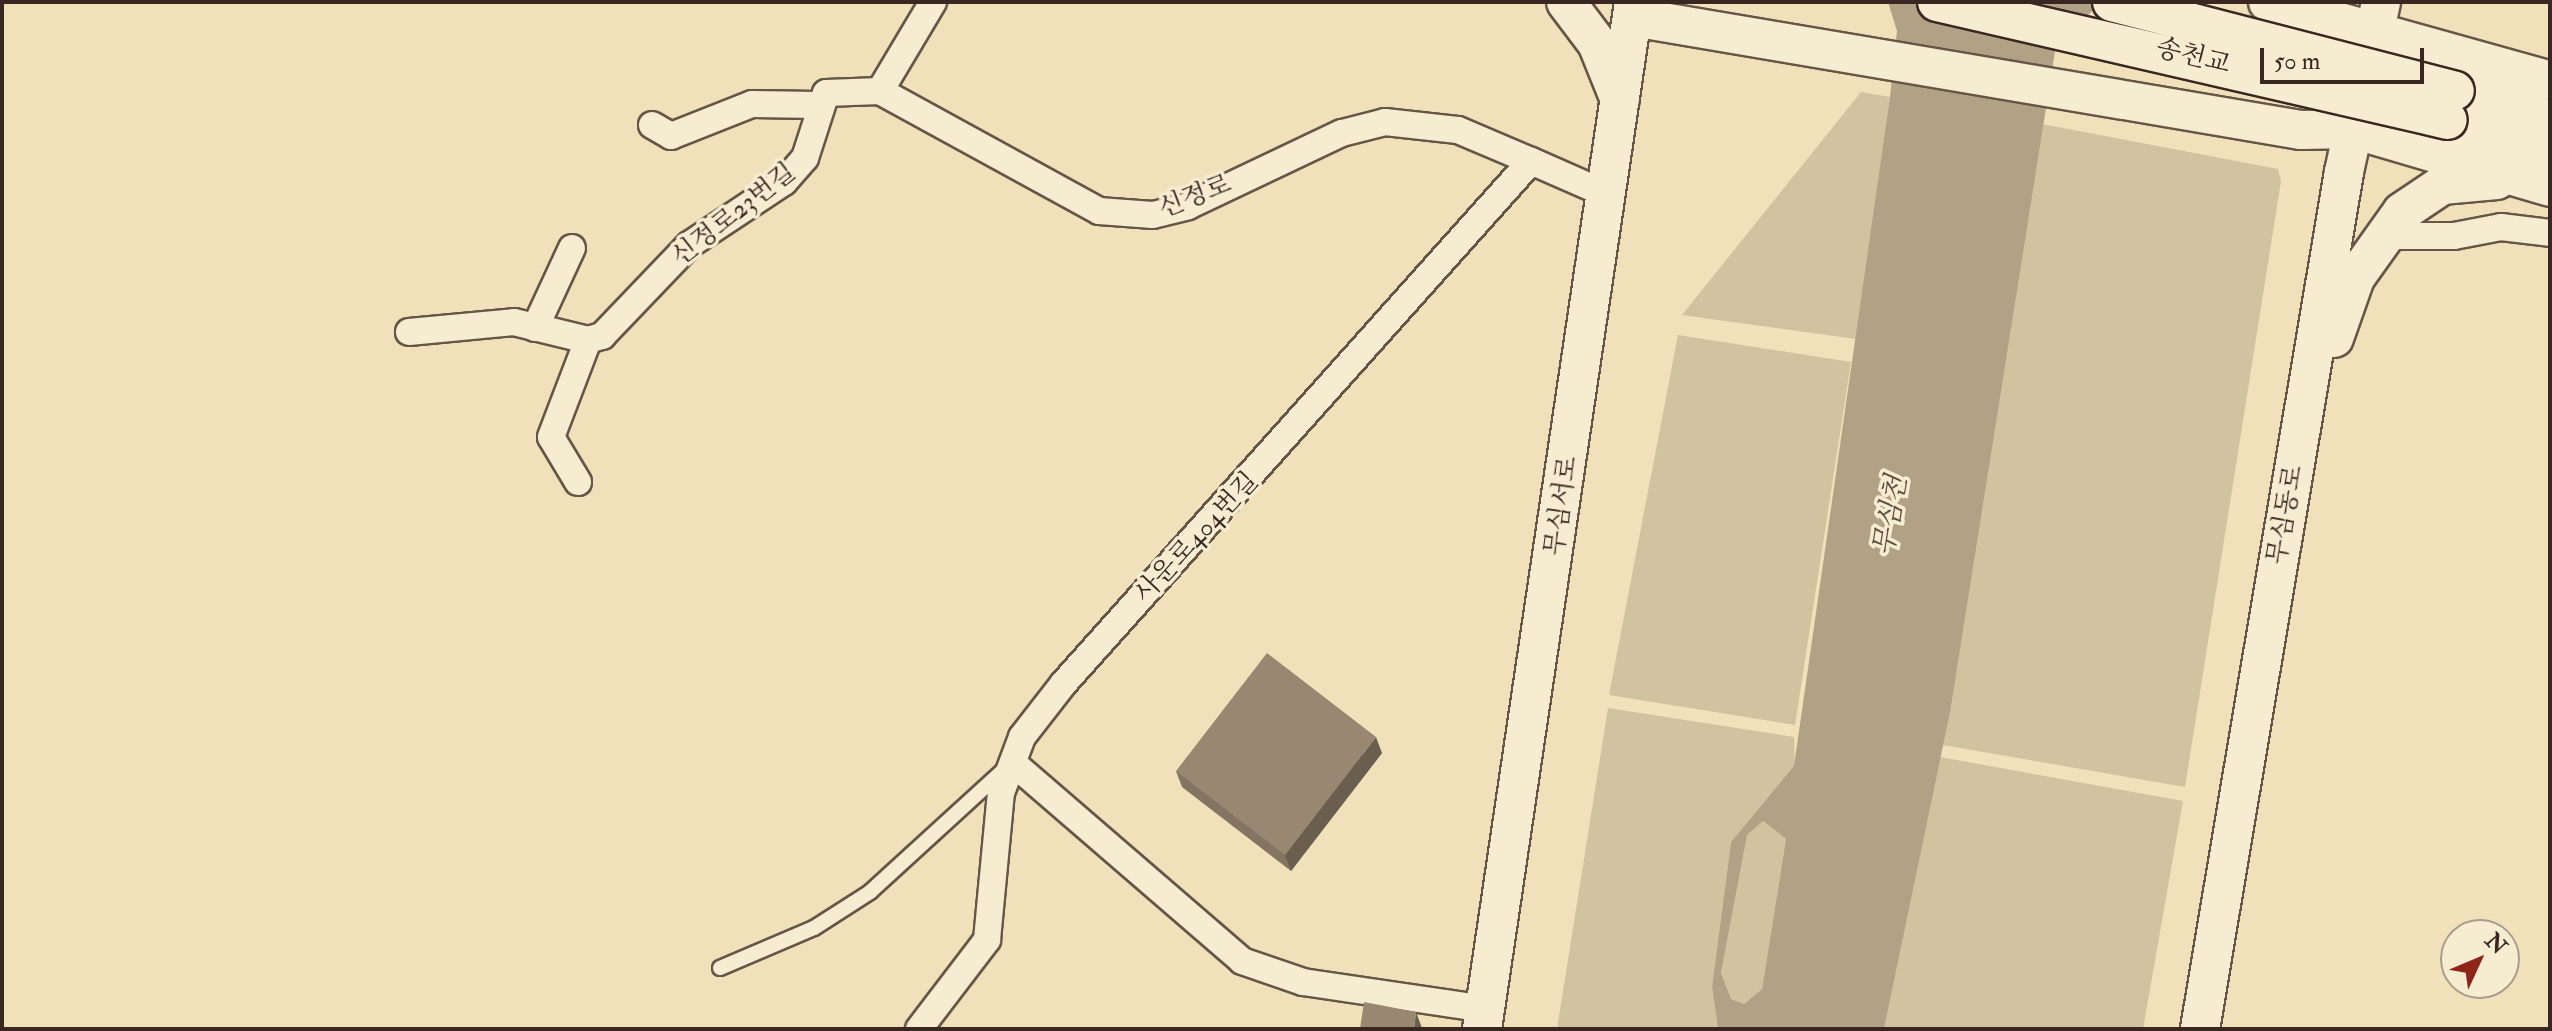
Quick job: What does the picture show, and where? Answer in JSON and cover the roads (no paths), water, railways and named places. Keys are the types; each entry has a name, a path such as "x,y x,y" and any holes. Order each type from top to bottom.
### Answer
{"street":[{"path":"652,125 671,136 752,104 818,105 826,93 880,91 933,2"},
{"path":"1566,2 1597,43 1620,100"},
{"name":"송천교","path":"1937,2 2451,106"},
{"name":"송천교","path":"2112,2 2451,106"},
{"path":"2268,2 2311,12 2378,16 2550,81"},
{"path":"1634,9 2301,130 2353,129 2550,188"},
{"name":"무심서로","path":"1013,763 1242,961 1303,982 1484,1019 1634,9"},
{"name":"무심동로","path":"2200,1029 2299,435 2353,129 2378,16"},
{"name":"신정로","path":"880,91 1070,199 1124,216 1188,206 1342,133 1385,122 1458,130 1531,161"},
{"name":"신정로23번길","path":"588,340 618,324 689,245 784,182 805,158 818,105"},
{"path":"2451,106 2550,120"},
{"path":"2451,106 2550,150"},
{"path":"1531,161 1606,194"},
{"name":"사운로404번길","path":"919,1029 987,940 993,836 1022,737 1064,683 1531,161"},
{"path":"2299,435 2355,278 2379,236 2442,185 2475,177 2550,188"},
{"path":"2379,236 2454,236 2501,227 2550,233"},
{"path":"535,328 572,248"},
{"path":"409,332 472,321 535,328 588,340 551,437 578,482"}],"lane":[{"path":"720,968 814,928 870,892 1013,763"}],"water":[{"name":"무심천","path":"1888,2 2102,2 2056,45 1950,712 1884,1029 1718,1029 1712,987 1731,842 1794,766 1897,31","holes":["1763,821 1786,839 1762,989 1744,1004 1731,999 1721,973 1747,835"]}]}
